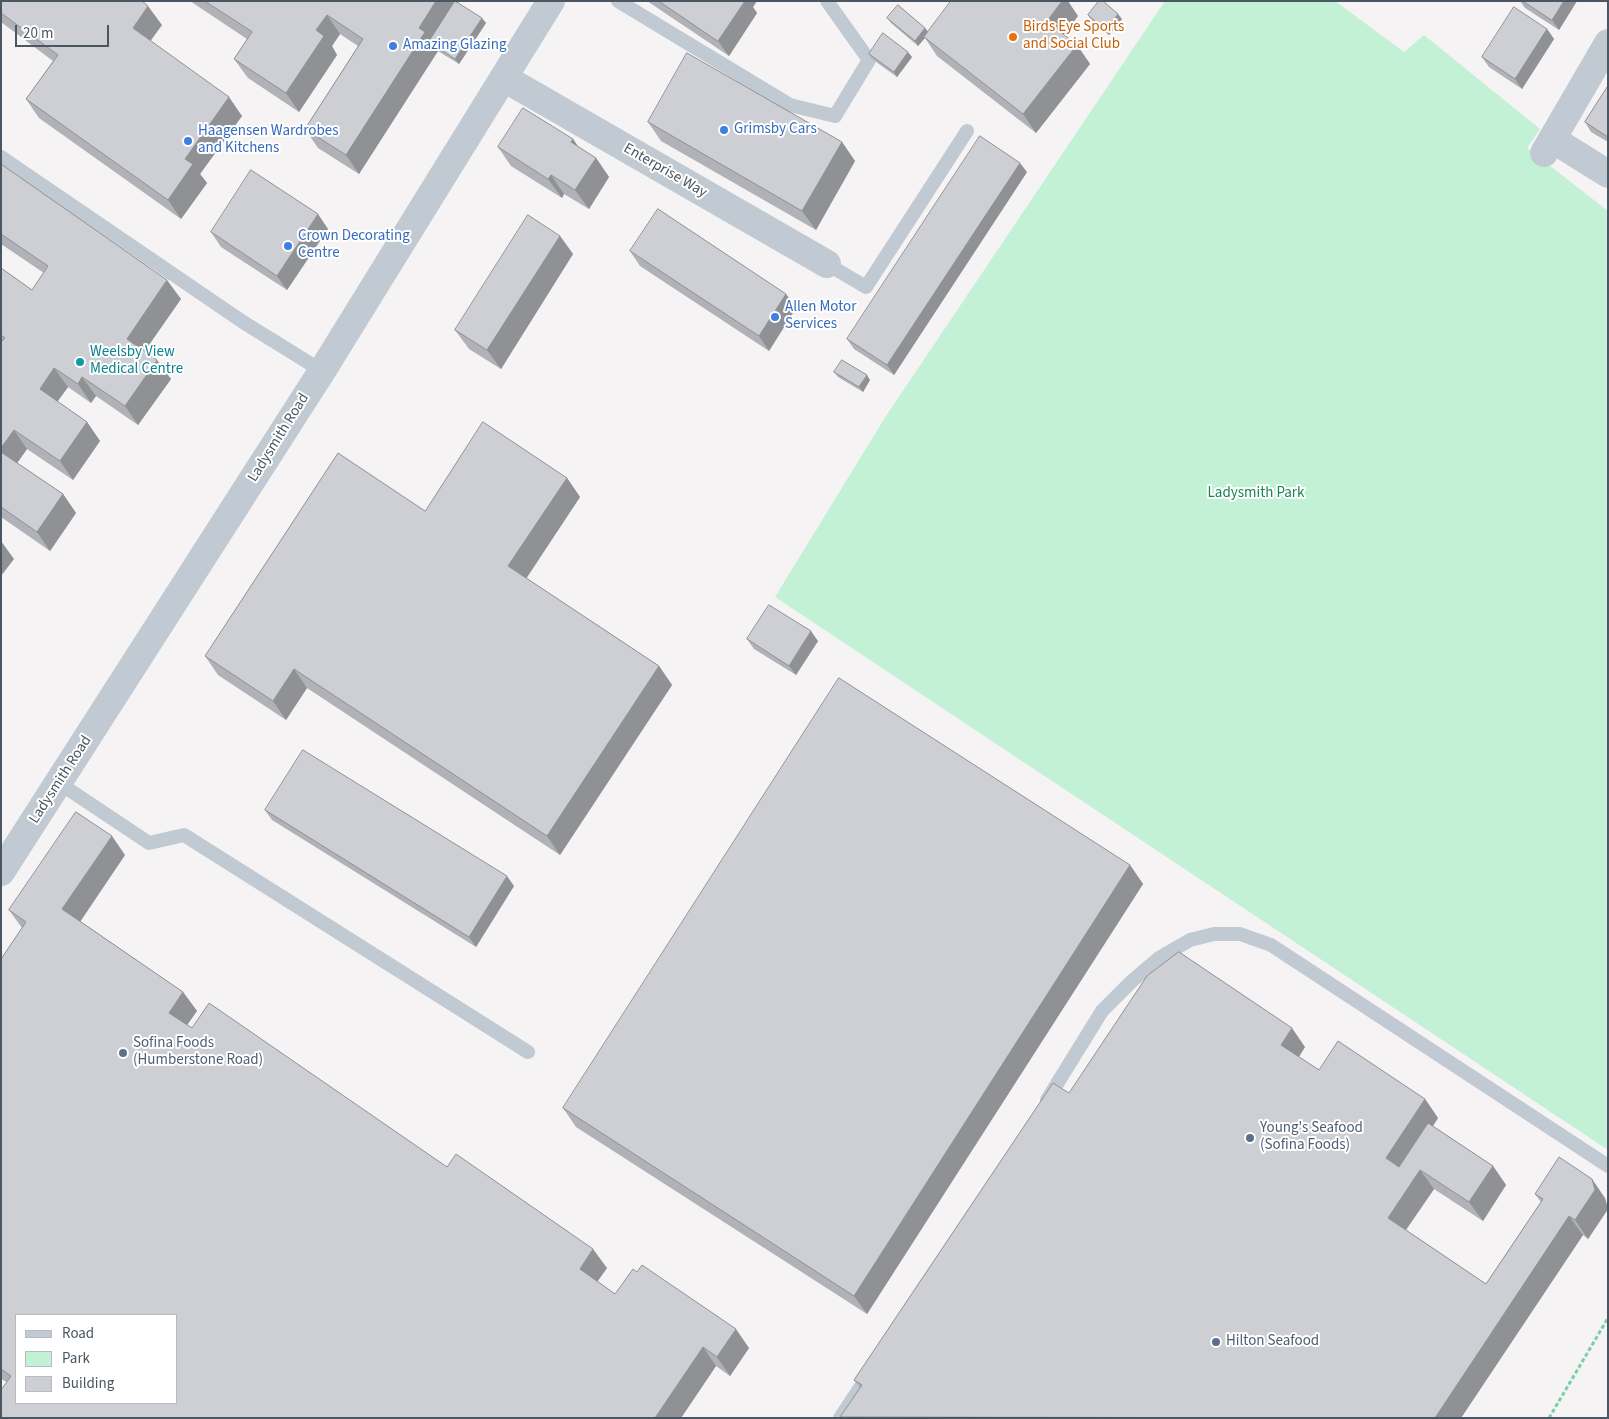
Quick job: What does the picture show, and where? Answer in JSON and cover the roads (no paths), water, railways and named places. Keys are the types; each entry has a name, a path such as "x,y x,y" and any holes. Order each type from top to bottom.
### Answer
{"street":[{"name":"Ladysmith Road","path":"1,872 322,371 551,2"},
{"path":"1608,43 1548,146 1608,174"},
{"name":"Enterprise Way","path":"504,78 827,264"}],"lane":[{"path":"618,1 790,105 835,116 869,60 826,1"},
{"path":"827,264 866,287 967,131"},
{"path":"1,157 243,322 322,371"},
{"path":"59,783 149,843 184,835 528,1052"},
{"path":"1040,1111 1102,1012 1132,981 1159,958 1190,940 1214,934 1240,934 1271,945 1608,1166"},
{"path":"840,1418 877,1362"}],"place":[{"name":"Birds Eye Sports and Social Club","path":"1013,37"},
{"name":"Amazing Glazing","path":"393,46"},
{"name":"Grimsby Cars","path":"724,130"},
{"name":"Haagensen Wardrobes and Kitchens","path":"188,141"},
{"name":"Crown Decorating Centre","path":"288,246"},
{"name":"Allen Motor Services","path":"775,317"},
{"name":"Weelsby View Medical Centre","path":"80,362"},
{"name":"Sofina Foods (Humberstone Road)","path":"123,1053"},
{"name":"Young's Seafood (Sofina Foods)","path":"1250,1138"},
{"name":"Hilton Seafood","path":"1216,1342"}],"park label":[{"name":"Ladysmith Park","path":"1256,494"}]}
